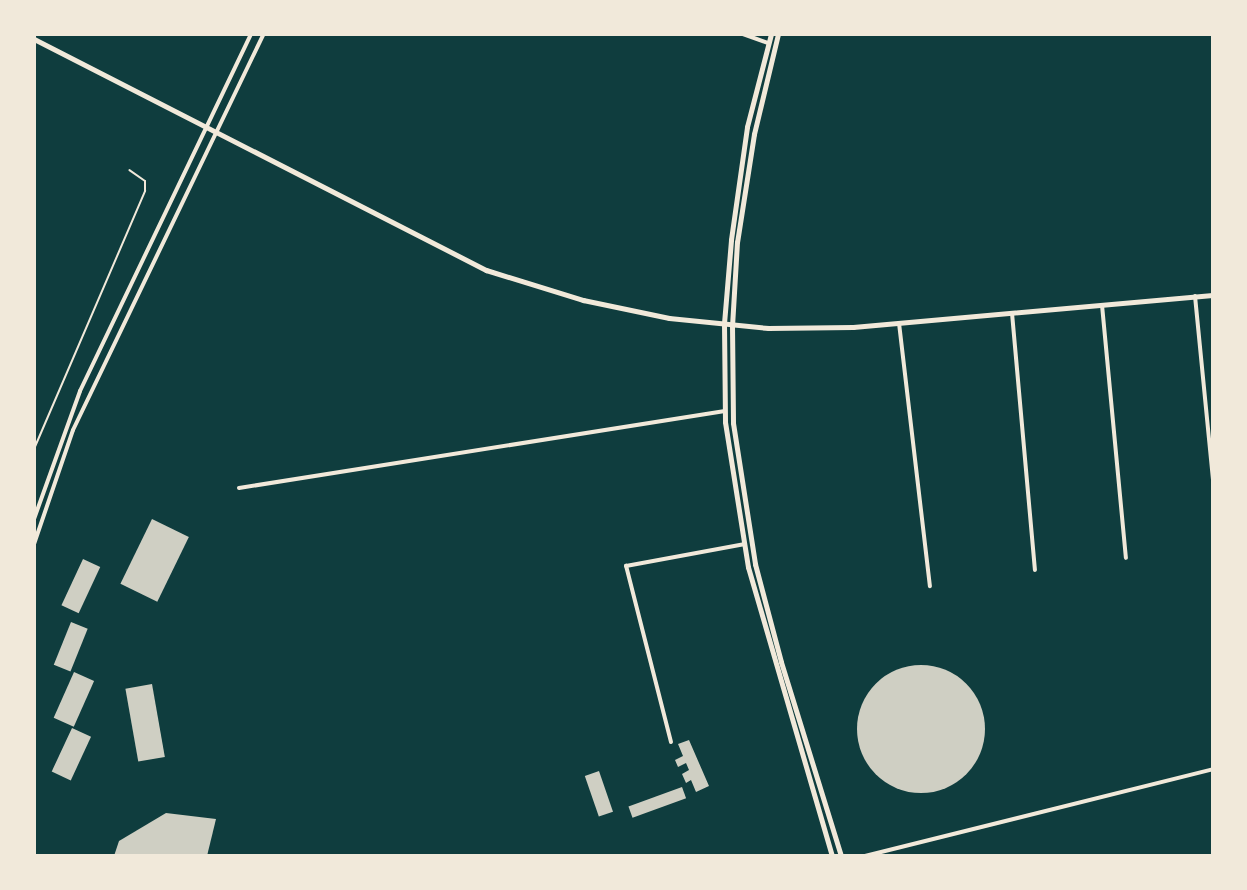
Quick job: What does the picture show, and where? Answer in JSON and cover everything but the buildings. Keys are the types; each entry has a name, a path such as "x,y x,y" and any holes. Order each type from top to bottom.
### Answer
{"main road":[{"path":"771,34 747,127 731,240 725,411 745,544 775,666 832,856"},
{"path":"778,34 754,134 737,242 728,325 733,423 755,564 841,856"},
{"path":"34,39 486,270 583,300 728,325 839,327 1213,295"}],"street":[{"path":"34,519 80,391 251,34"},
{"path":"34,544 73,430 264,34"},
{"path":"743,34 768,43"},
{"path":"1195,296 1213,481"},
{"path":"1102,305 1126,558"},
{"path":"1012,313 1035,570"},
{"path":"899,323 930,586"},
{"path":"239,488 725,411"},
{"path":"671,742 626,566 745,544"},
{"path":"865,856 1213,769"},
{"path":"832,856 841,856"}],"lane":[{"path":"34,449 145,191 145,181 129,170"}]}
